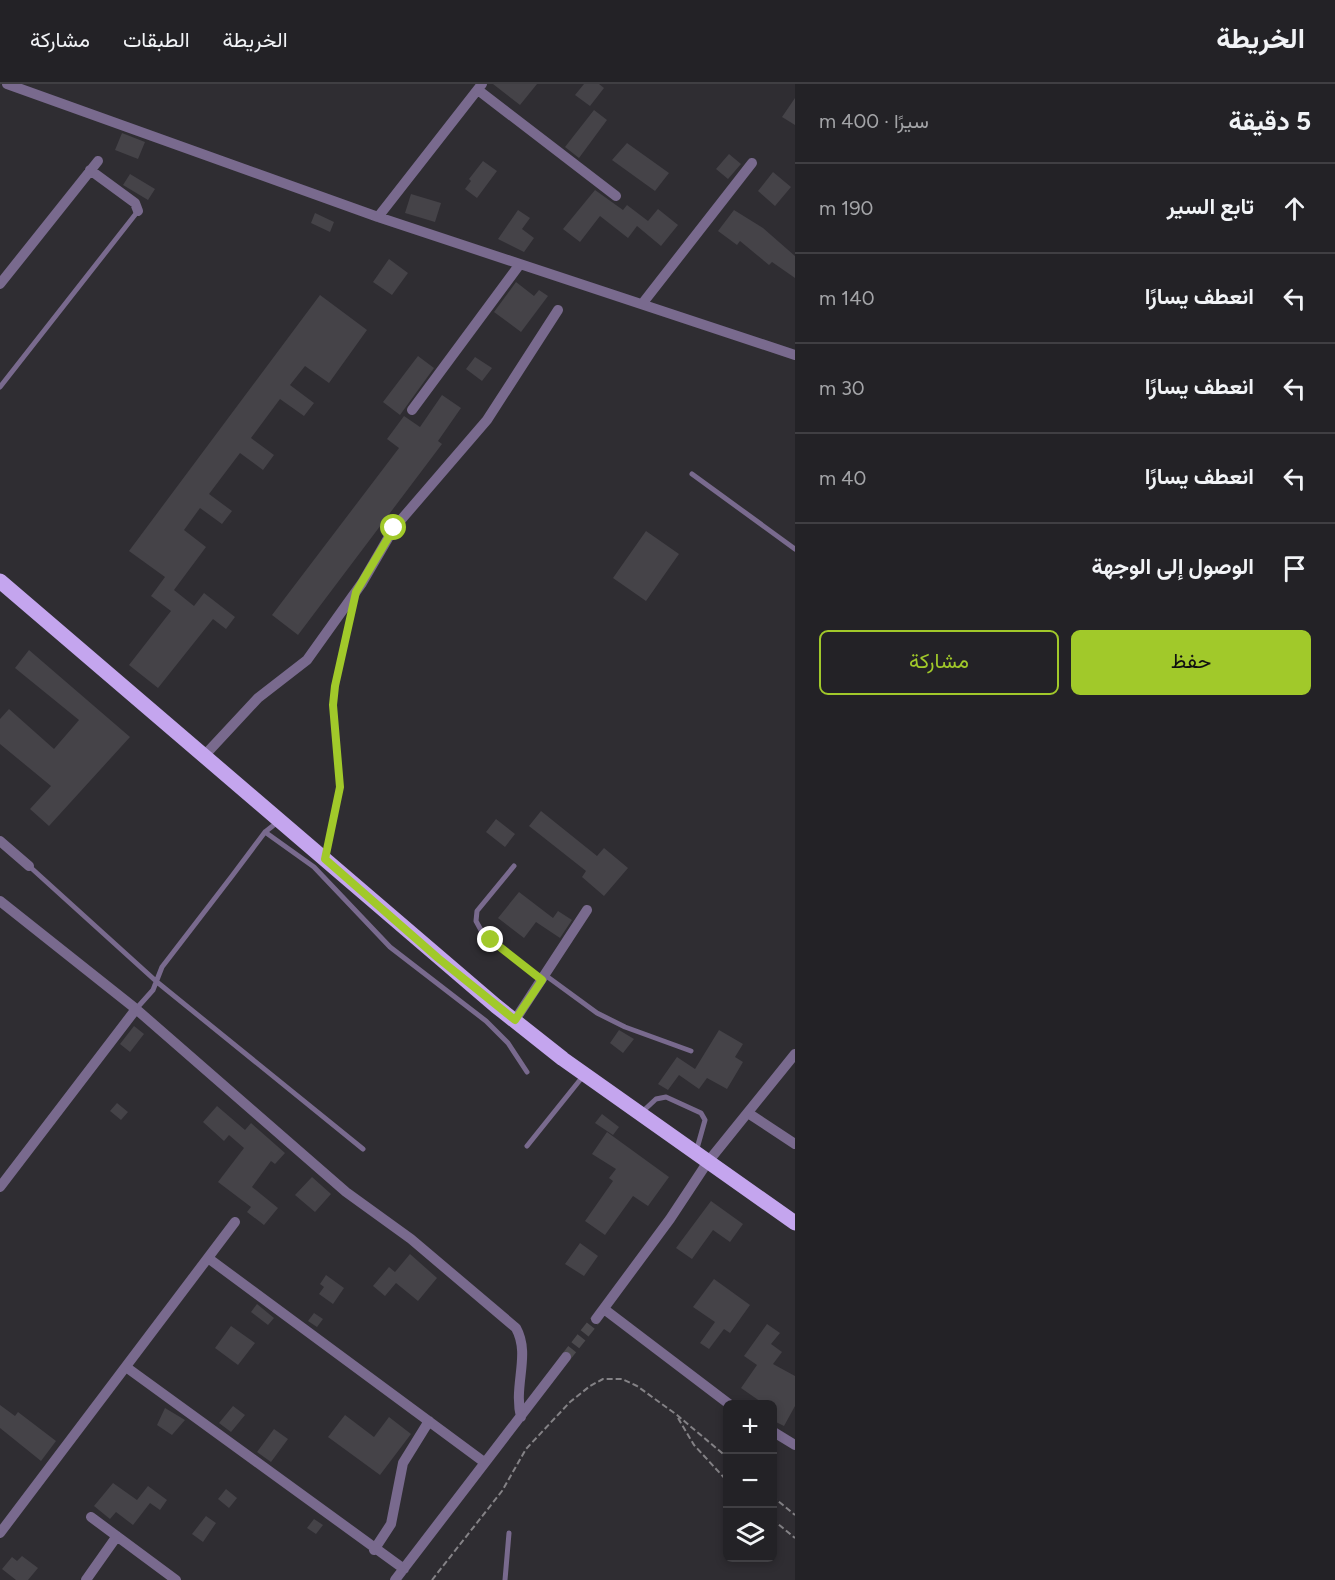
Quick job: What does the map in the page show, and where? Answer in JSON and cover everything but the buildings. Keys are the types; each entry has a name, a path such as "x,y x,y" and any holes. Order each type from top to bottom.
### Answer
{"main road":[{"path":"0,581 438,958 585,1074 701,1159 795,1223"}],"street":[{"path":"13,85 378,217 795,355"},
{"path":"378,217 480,86 616,196"},
{"path":"642,304 752,163"},
{"path":"0,284 94,165 135,203 138,211"},
{"path":"412,410 520,264"},
{"path":"204,756 258,698 307,660 356,592 394,528 487,420 558,310"},
{"path":"0,841 29,866"},
{"path":"0,901 135,1010 346,1192 411,1239 516,1328 521,1338 523,1351 516,1400 521,1417"},
{"path":"515,1020 587,910"},
{"path":"0,1187 135,1010"},
{"path":"596,1319 701,1159 748,1113 795,1054"},
{"path":"748,1113 795,1144"},
{"path":"0,1533 235,1222"},
{"path":"208,1258 484,1462"},
{"path":"604,1309 659,1354 723,1400"},
{"path":"395,1580 566,1357"},
{"path":"126,1367 404,1569"},
{"path":"375,1550 391,1524 403,1463 429,1420"},
{"path":"777,1434 795,1445"},
{"path":"91,1517 176,1580"},
{"path":"86,1580 117,1536"}],"lane":[{"path":"0,387 138,211"},
{"path":"692,474 795,549"},
{"path":"325,859 340,787 333,705 335,686 356,592"},
{"path":"135,1010 157,982 162,967 265,832 280,821"},
{"path":"265,832 314,867 390,947 486,1021 508,1043 526,1072"},
{"path":"29,866 157,982 363,1149"},
{"path":"514,866 477,911 476,921 482,932 543,978 597,1013 625,1027 691,1051"},
{"path":"527,1146 585,1074"},
{"path":"640,1114 656,1099 666,1097 701,1113 705,1120 701,1159"},
{"path":"505,1580 509,1533"}],"path":[{"path":"432,1580 502,1491 526,1449 590,1386 603,1379 622,1379 637,1386 677,1415 723,1454"},
{"path":"677,1415 694,1445 723,1477"},
{"path":"777,1500 795,1515"},
{"path":"777,1523 795,1538"}],"tunnel":[{"path":"566,1357 596,1319"}],"route":[{"path":"394,528 356,592 335,686 333,705 340,787 339,802 325,859 438,958 515,1020 542,980 491,940"}]}
